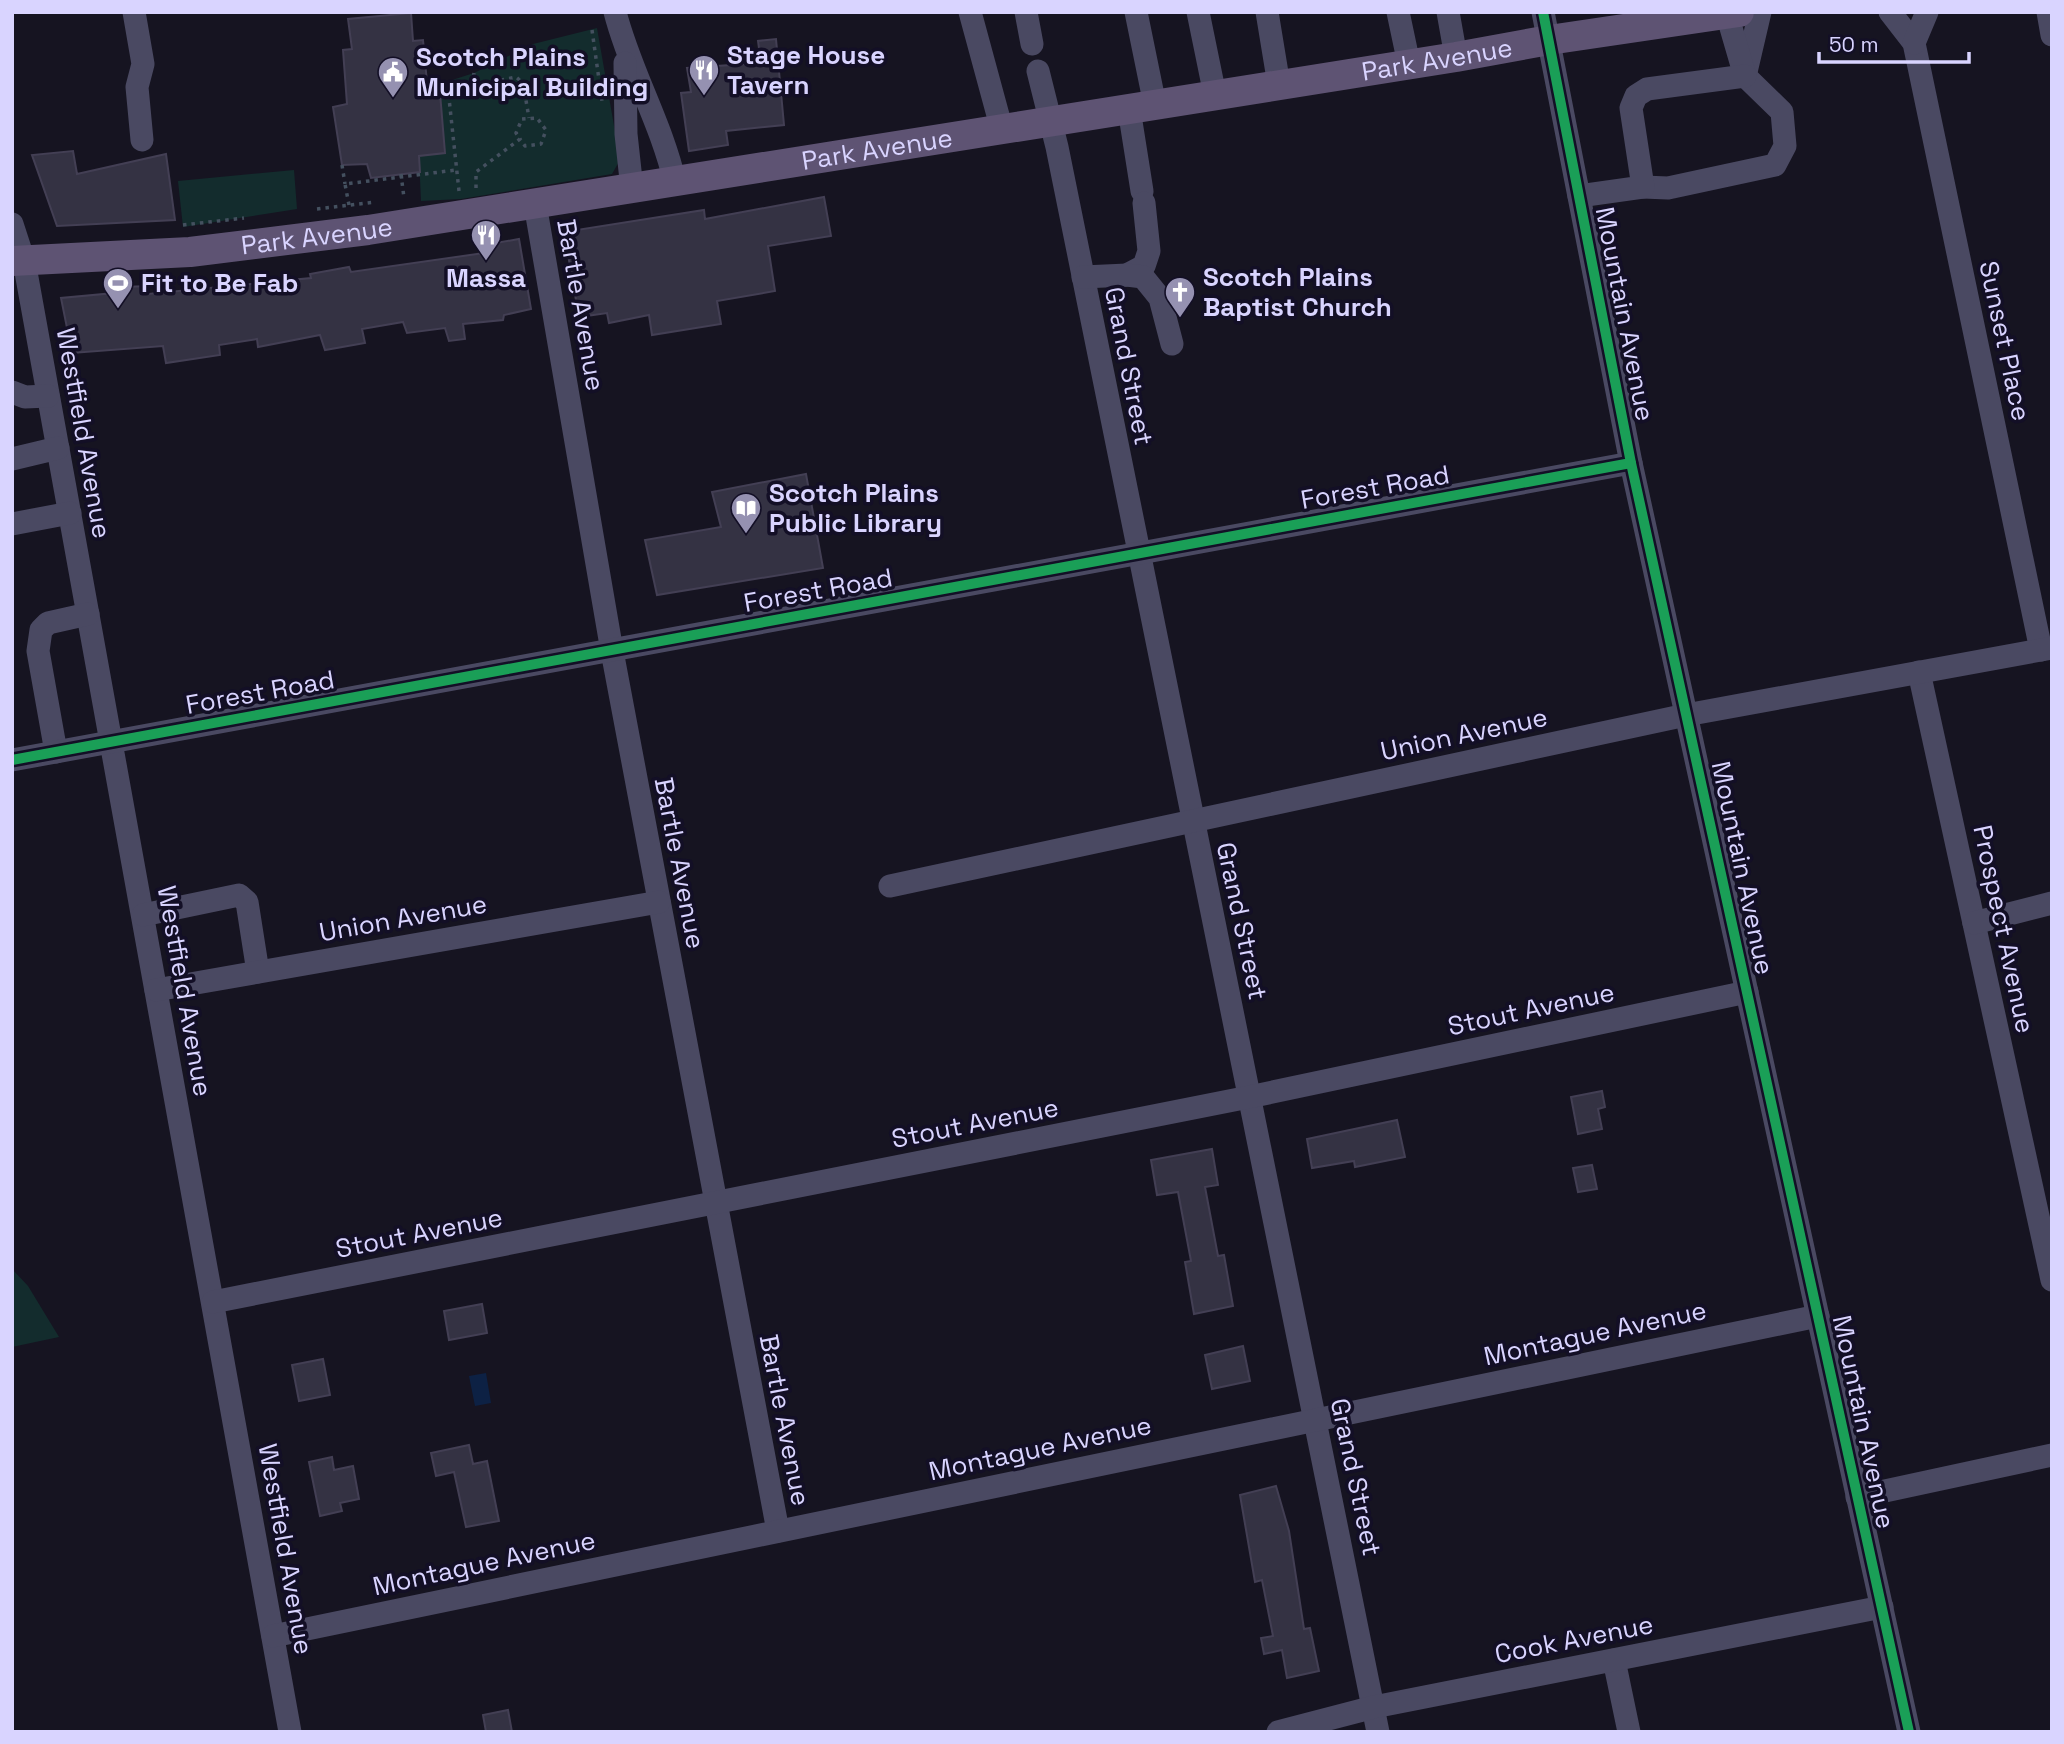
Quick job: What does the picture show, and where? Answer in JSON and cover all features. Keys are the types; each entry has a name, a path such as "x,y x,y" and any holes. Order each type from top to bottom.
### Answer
{"main road":[{"name":"Park Avenue","path":"18,261 190,252 368,230 1456,57 1546,26 1733,13"}],"street":[{"path":"134,12 143,64 137,87 142,140"},
{"path":"615,12 625,53 668,153 675,183"},
{"path":"970,12 1002,130"},
{"path":"1026,12 1032,44"},
{"path":"1127,275 1144,266 1149,251 1143,197 1142,107 1136,12"},
{"path":"1198,12 1214,95"},
{"path":"1267,12 1279,85"},
{"path":"1398,12 1409,64"},
{"path":"1447,12 1456,57"},
{"path":"1745,76 1760,12"},
{"name":"Sunset Place","path":"1890,12 1914,43 2046,649"},
{"path":"1914,43 1927,12"},
{"path":"2048,12 2052,35"},
{"path":"1579,196 1643,187 1668,188 1775,165 1785,146 1782,112 1745,76 1733,13"},
{"name":"Mountain Avenue","path":"1546,26 1631,463 1909,1732"},
{"path":"625,53 626,134 632,189"},
{"name":"Grand Street","path":"1038,72 1083,277 1378,1732"},
{"path":"1643,187 1631,108 1636,96 1647,89 1745,76"},
{"name":"Bartle Avenue","path":"536,204 612,651 778,1531"},
{"name":"Westfield Avenue","path":"12,225 70,513 290,1732"},
{"path":"1083,277 1127,275 1143,278 1160,298 1172,344"},
{"path":"12,392 25,397 48,396"},
{"path":"12,459 58,448"},
{"name":"Forest Road","path":"12,760 1631,463"},
{"path":"12,524 70,513"},
{"path":"56,752 38,651 41,630 48,623 88,614"},
{"name":"Union Avenue","path":"890,886 1686,715 2046,649"},
{"name":"Prospect Avenue","path":"1919,672 2052,1280"},
{"path":"143,915 239,895 247,902 258,972"},
{"name":"Union Avenue","path":"156,990 659,902"},
{"path":"1974,923 2052,903"},
{"name":"Stout Avenue","path":"213,1302 1250,1097 1747,992"},
{"name":"Montague Avenue","path":"273,1636 1818,1315"},
{"path":"1857,1496 2052,1455"},
{"name":"Cook Avenue","path":"1278,1732 1374,1707 1882,1607"},
{"path":"1614,1660 1629,1732"}],"path":[{"path":"592,30 603,109"},
{"path":"472,86 474,73"},
{"path":"483,189 459,192 448,89 516,77 523,83 529,118"},
{"path":"537,118 546,130 541,144 525,145 520,139 516,133 522,119 537,118"},
{"path":"476,190 476,172 520,139"},
{"path":"342,165 349,205"},
{"path":"345,184 456,170"},
{"path":"393,200 404,198 402,176"},
{"path":"307,211 382,201"},
{"path":"183,225 246,218"}],"green space":[{"path":"597,28 620,160 612,174 461,199 421,201 419,156 445,153 440,93 449,81 474,73 533,44"},
{"path":"294,170 297,209 183,227 178,181"},
{"path":"12,1269 28,1286 59,1337 12,1347"}],"water":[{"path":"486,1373 491,1403 475,1406 469,1376"}],"building":[{"name":"Scotch Plains Municipal Building","path":"411,13 413,41 423,40 428,93 440,93 445,153 419,156 420,172 371,178 367,164 342,165 333,107 347,104 343,50 352,49 348,19"},
{"name":"Stage House Tavern","path":"776,39 784,125 726,131 728,145 689,151 681,93 691,92 687,68 761,63 758,41"},
{"path":"73,151 77,174 166,154 175,220 57,226 32,155"},
{"path":"824,197 831,236 768,246 775,291 717,301 721,324 652,335 649,315 609,323 607,313 579,317 564,232 704,210 705,219"},
{"path":"519,239 531,309 504,315 503,320 463,324 465,339 449,341 445,328 407,333 403,322 362,329 365,343 325,350 320,335 258,347 257,339 219,345 220,355 166,363 163,346 72,353 61,298 125,292 125,287 147,286 148,294 311,278 310,274 349,267 351,272 491,252 490,244"},
{"name":"Scotch Plains Public Library","path":"806,474 823,568 657,595 645,540 721,527 712,492"},
{"path":"1602,1091 1605,1107 1598,1109 1602,1129 1578,1134 1571,1097"},
{"path":"1397,1120 1405,1157 1355,1167 1354,1161 1312,1168 1307,1139"},
{"path":"1212,1149 1218,1185 1205,1187 1218,1256 1224,1255 1233,1306 1194,1314 1185,1262 1191,1261 1178,1192 1157,1195 1151,1160"},
{"path":"1592,1165 1597,1189 1578,1192 1573,1168"},
{"path":"482,1304 487,1333 449,1340 444,1311"},
{"path":"1243,1346 1250,1381 1212,1389 1205,1355"},
{"path":"323,1359 330,1395 299,1401 292,1365"},
{"path":"469,1445 473,1464 487,1461 499,1521 466,1527 454,1472 436,1476 431,1453"},
{"path":"332,1457 334,1470 353,1466 359,1499 340,1503 342,1511 320,1516 309,1462"},
{"path":"1276,1486 1289,1531 1304,1629 1310,1628 1319,1671 1287,1678 1282,1650 1264,1654 1261,1638 1273,1636 1262,1580 1255,1582 1240,1495"},
{"path":"508,1710 512,1732 486,1732 483,1715"}],"cycle path":[{"path":"1543,12 1631,463 1909,1732"},
{"path":"12,760 1631,463"}],"place":[{"name":"Stage House Tavern","path":"704,97"},
{"name":"Scotch Plains Municipal Building","path":"393,99"},
{"name":"Massa","path":"486,262"},
{"name":"Fit to Be Fab","path":"118,310"},
{"name":"Scotch Plains Baptist Church","path":"1180,319"},
{"name":"Scotch Plains Public Library","path":"746,535"}]}
